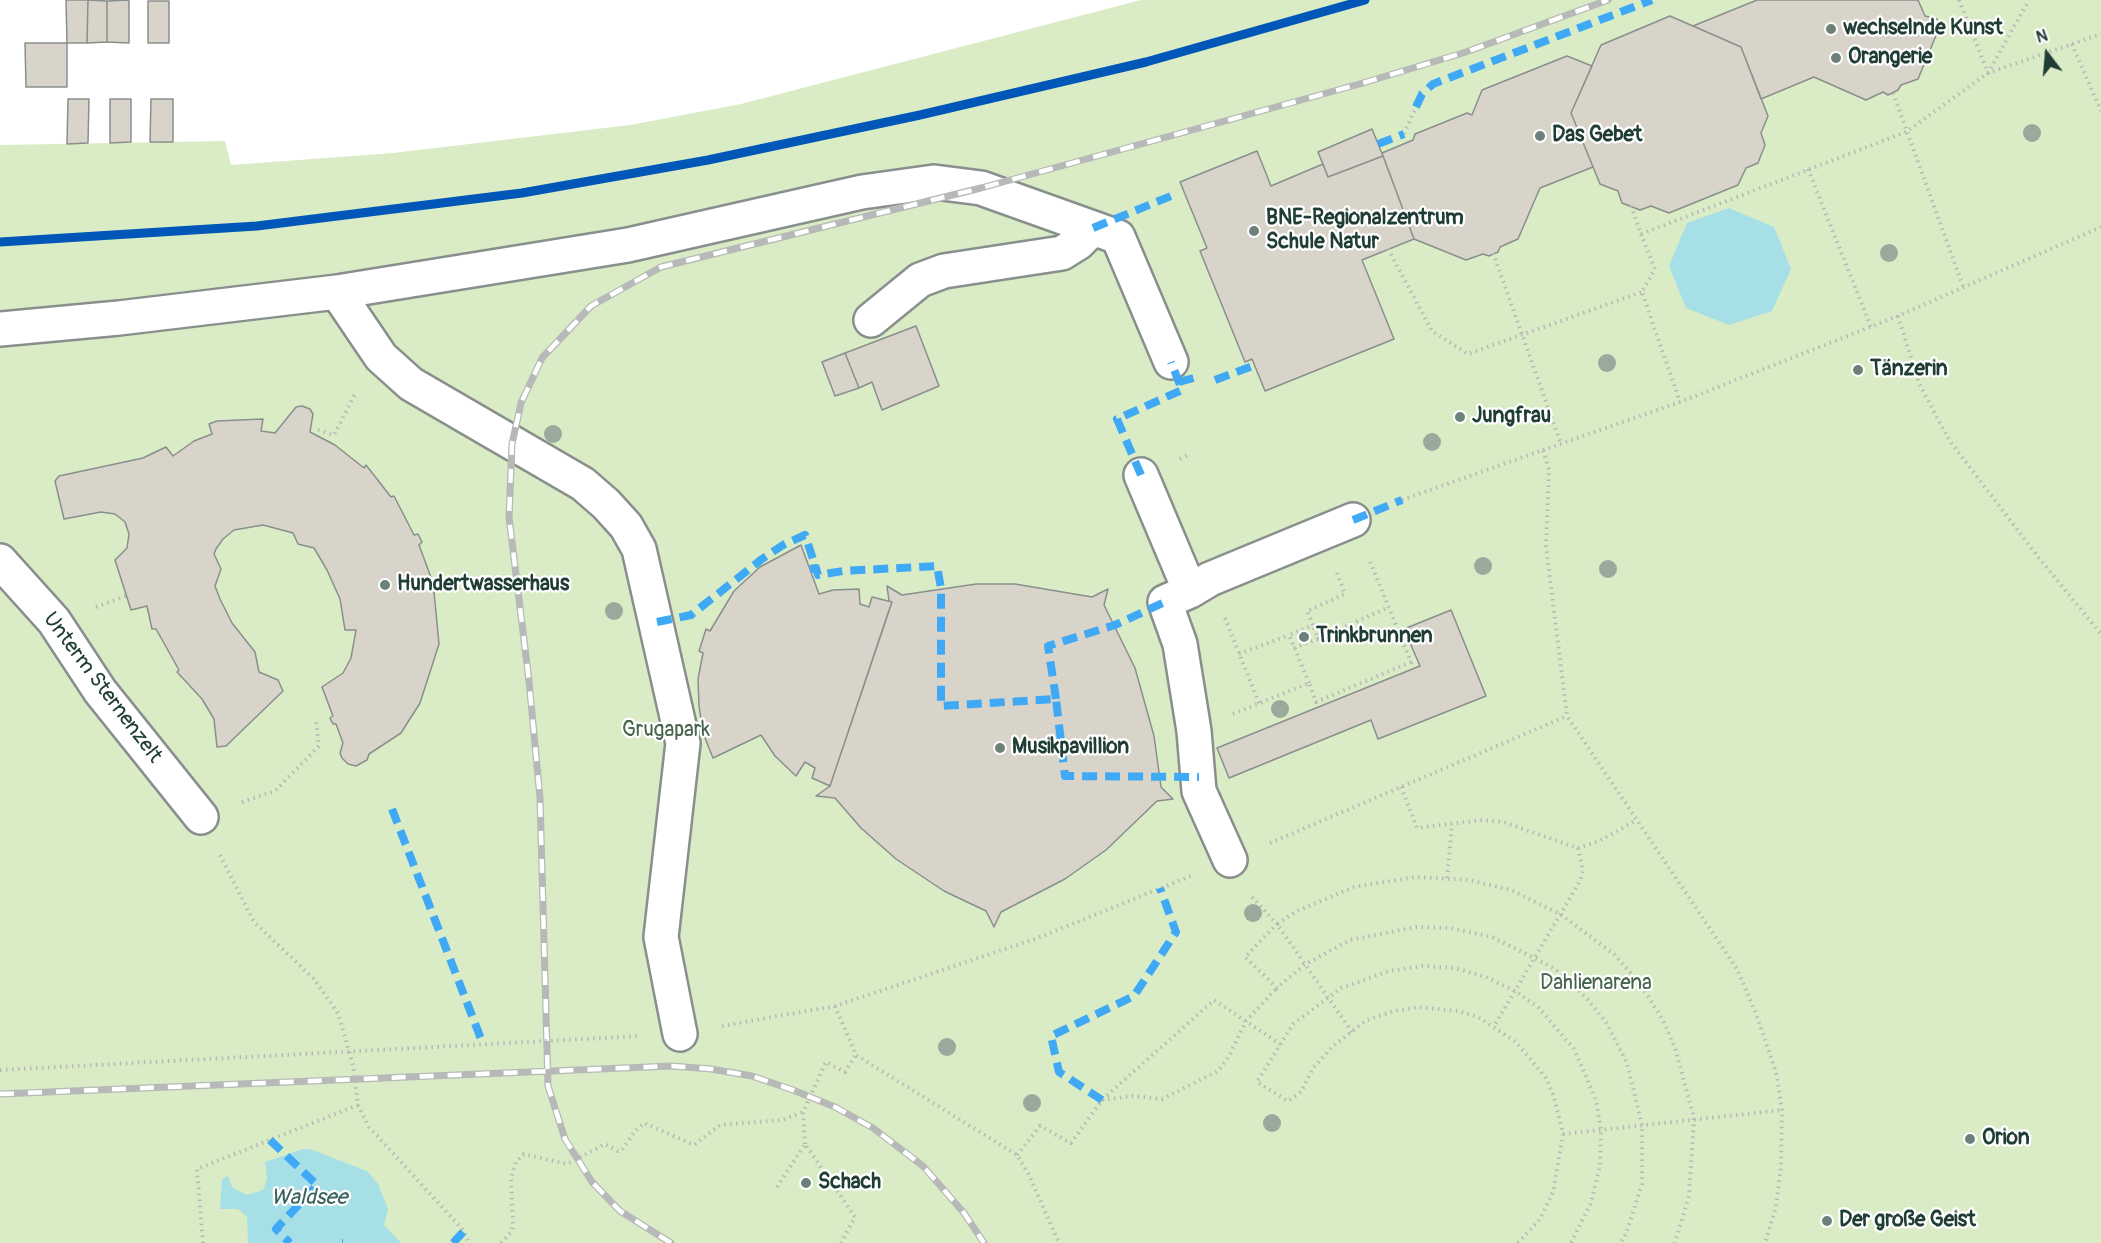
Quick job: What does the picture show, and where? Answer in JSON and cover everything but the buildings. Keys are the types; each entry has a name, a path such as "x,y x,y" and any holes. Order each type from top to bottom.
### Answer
{"lane":[{"path":"0,328 119,318 337,292 628,245 862,192 933,182 981,188 1118,237 1171,362"},
{"path":"871,320 920,280 944,271 1062,253 1078,243 1093,228"},
{"path":"337,292 381,357 411,384 583,484 626,526 639,549 683,743 661,936 680,1034"},
{"path":"1141,475 1200,585"},
{"path":"1230,860 1199,791 1194,731 1180,644 1165,602 1353,520"},
{"name":"Unterm Sternenzelt","path":"0,561 54,621 100,691 201,817"}],"path":[{"path":"1959,0 1988,72"},
{"path":"1988,72 2029,0"},
{"path":"1641,234 1906,132 1988,72 2101,34"},
{"path":"2072,44 2101,111"},
{"path":"1893,93 1963,286"},
{"path":"1404,134 1416,107"},
{"path":"1808,169 1871,327"},
{"path":"1388,249 1432,331 1468,354 1524,336 1642,292 1655,269 1631,206"},
{"path":"1402,500 1680,402 1898,316 2101,227"},
{"path":"1493,253 1562,444"},
{"path":"1642,292 1680,402"},
{"path":"1898,316 1919,383 1949,440 2039,558 2101,634"},
{"path":"318,430 334,435 353,396"},
{"path":"1543,450 1549,470 1546,546 1567,716 1635,821 1668,865 1737,969 1755,1011 1776,1072 1782,1110 1781,1166 1776,1207 1764,1243"},
{"path":"1288,635 1316,702 1411,662 1353,520"},
{"path":"1318,639 1306,611 1345,594 1321,535"},
{"path":"1200,585 1239,654 1259,703"},
{"path":"1294,648 1389,607"},
{"path":"1239,654 1313,625"},
{"path":"1194,731 1309,683"},
{"path":"0,1070 680,1034 835,1006 1035,939 1230,860 1567,716"},
{"path":"316,720 319,746 275,791 201,817 254,922 314,979 338,1013 353,1065 358,1105 369,1127 464,1231 469,1243"},
{"path":"1401,787 1417,828 1482,820 1503,822 1578,848 1599,841 1635,821"},
{"path":"1447,878 1452,824"},
{"path":"1494,1026 1582,874 1578,848"},
{"path":"1230,860 1239,879 1278,924 1352,1032"},
{"path":"1277,988 1245,957 1278,924 1314,902 1368,883 1415,877 1447,878 1511,890 1560,914 1615,955 1641,985 1663,1020 1675,1048 1694,1118 1689,1196 1675,1243"},
{"path":"1102,1100 1132,1096 1162,1099 1218,1071 1229,1056 1246,1021 1277,988 1304,965 1350,940 1416,927 1451,928 1492,937 1555,969 1587,999 1606,1022 1627,1063 1642,1125 1642,1184 1626,1234 1620,1243"},
{"path":"1518,1243 1540,1219 1554,1192 1563,1134 1554,1097 1546,1078 1516,1042 1494,1026 1458,1011 1419,1007 1394,1011 1367,1020 1333,1046 1313,1068 1301,1092 1288,1101 1257,1082 1293,1024 1327,996 1363,979 1389,971 1422,966 1455,968 1486,977 1515,991 1538,1007 1574,1049 1596,1100 1601,1130 1600,1165 1591,1203 1571,1243"},
{"path":"1017,1155 1029,1143 1040,1126 1071,1143 1102,1100 1214,1000 1280,1044"},
{"path":"835,1006 856,1055 1017,1155 1029,1175 1059,1243"},
{"path":"841,1243 855,1217 805,1144 803,1112 826,1062 845,1072 856,1055"},
{"path":"203,1243 197,1168 358,1105"},
{"path":"1563,1134 1782,1110"},
{"path":"501,1243 513,1224 511,1179 516,1162 524,1154 567,1164 605,1144 618,1151 622,1150 644,1123 694,1145 720,1125 782,1120 803,1112"},
{"path":"777,1187 805,1144"}],"green space":[{"name":"Grugapark","path":"1141,0 2101,0 2101,1243 0,1243 0,145 225,141 231,165 393,153 630,125 741,104"}],"water":[{"path":"1729,208 1774,227 1791,269 1772,311 1729,325 1686,308 1669,266 1687,223"},
{"name":"Waldsee","path":"303,1149 310,1149 367,1171 378,1184 388,1209 384,1225 401,1243 248,1243 247,1217 238,1209 220,1209 222,1179 228,1176 232,1187 246,1195 263,1190 267,1179 265,1162"}],"railway":[{"path":"671,1243 620,1211 592,1182 565,1139 548,1086 540,798 529,681 509,517 512,444 521,403 542,358 591,306 661,267 981,188 1363,83 1466,52 1608,0"},
{"path":"0,1094 672,1066 711,1069 752,1076 793,1090 835,1107 873,1128 923,1166 964,1213 984,1243"}],"marked path":[{"path":"1416,107 1422,94 1433,84 1652,0"},
{"path":"1378,144 1404,134"},
{"path":"1093,228 1171,196"},
{"path":"1141,475 1117,419 1182,390 1171,362"},
{"path":"1215,380 1255,365"},
{"path":"1179,382 1197,377"},
{"path":"1353,520 1402,500"},
{"path":"657,622 691,615 762,559 783,545 805,535 816,568"},
{"path":"810,569 816,568 818,575 843,571 937,566 941,588 941,706 1056,699 1065,776 1199,777"},
{"path":"1056,699 1048,646 1115,625 1165,602"},
{"path":"392,809 483,1044"},
{"path":"1102,1100 1059,1072 1051,1036 1134,996 1176,932 1160,888"},
{"path":"270,1140 317,1185 276,1229 290,1243"},
{"path":"453,1243 464,1231"}],"cycle path":[{"path":"0,242 257,226 522,193 708,160 920,115 1146,62 1365,0"}],"place":[{"name":"wechselnde Kunst","path":"1831,29"},
{"name":"Orangerie","path":"1836,58"},
{"name":"Das Gebet","path":"1540,136"},
{"name":"BNE-Regionalzentrum Schule Natur","path":"1254,231"},
{"name":"Tänzerin","path":"1858,370"},
{"name":"Jungfrau","path":"1460,417"},
{"name":"Hundertwasserhaus","path":"385,585"},
{"name":"Trinkbrunnen","path":"1304,637"},
{"name":"Musikpavillion","path":"1000,748"},
{"name":"Orion","path":"1970,1139"},
{"name":"Schach","path":"806,1183"},
{"name":"Der große Geist","path":"1827,1221"}],"park label":[{"name":"Dahlienarena","path":"1596,984"}]}
